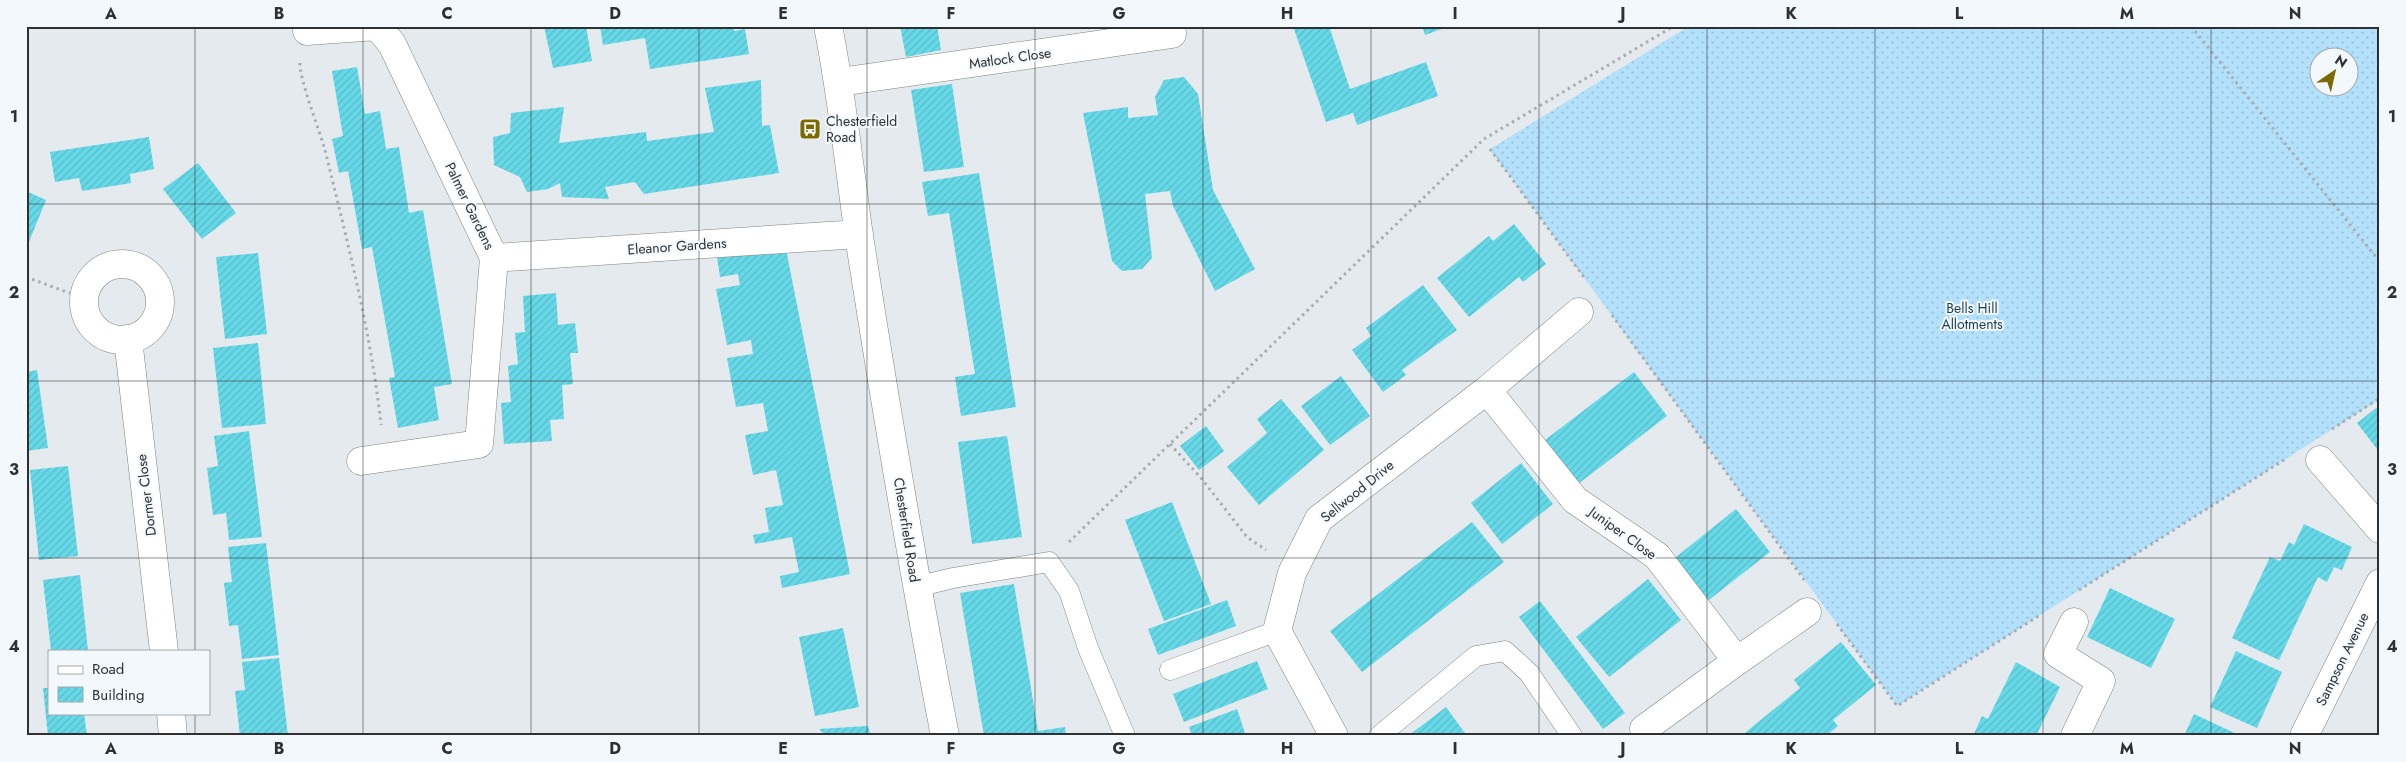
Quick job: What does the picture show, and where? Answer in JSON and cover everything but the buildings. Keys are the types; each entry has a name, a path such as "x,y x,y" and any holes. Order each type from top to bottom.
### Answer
{"street":[{"name":"Palmer Gardens","path":"307,31 377,26 392,44 494,258 478,444 372,460"},
{"name":"Chesterfield Road","path":"828,26 840,82 859,234 916,587 945,736"},
{"name":"Matlock Close","path":"840,82 1172,34 1171,26"},
{"name":"Eleanor Gardens","path":"494,258 859,234"},
{"path":"120,264 134,266 145,272 158,289 160,302 158,314 152,326 142,334 122,340 108,338 92,326 84,310 83,298 92,278 102,269 120,264"},
{"name":"Sellwood Drive","path":"1277,630 1296,566 1319,519 1487,390 1579,312"},
{"name":"Dormer Close","path":"128,339 164,650"},
{"name":"Juniper Close","path":"1487,390 1575,500 1657,556 1737,661"},
{"path":"2320,460 2380,529"},
{"name":"Sampson Avenue","path":"2304,736 2380,583"},
{"path":"1644,729 1737,661 1820,615"},
{"path":"2074,622 2058,654 2101,681 2075,736"},
{"path":"1277,630 1334,736"},
{"path":"171,714 173,736"}],"lane":[{"path":"916,587 952,578 1049,562 1069,591 1088,648 1125,736"},
{"path":"1170,670 1277,630"},
{"path":"1379,736 1476,656 1504,651 1529,673 1572,736"}],"path":[{"path":"1049,562 1484,139 1674,26"},
{"path":"2191,26 2380,262"},
{"path":"307,31 299,66 320,131 356,272 376,378 372,460"},
{"path":"1490,149 1590,286"},
{"path":"26,277 83,298"},
{"path":"1608,311 1809,585"},
{"path":"2330,430 2380,398"},
{"path":"1170,444 1201,478 1247,537 1296,566"},
{"path":"2072,595 2288,457"},
{"path":"1820,615 1897,706 2047,611"}],"green space":[{"name":"Bells Hill Allotments","path":"1689,26 2380,26 2380,399 1897,706 1490,149"}],"place":[{"name":"Chesterfield Road","path":"810,129"}]}
